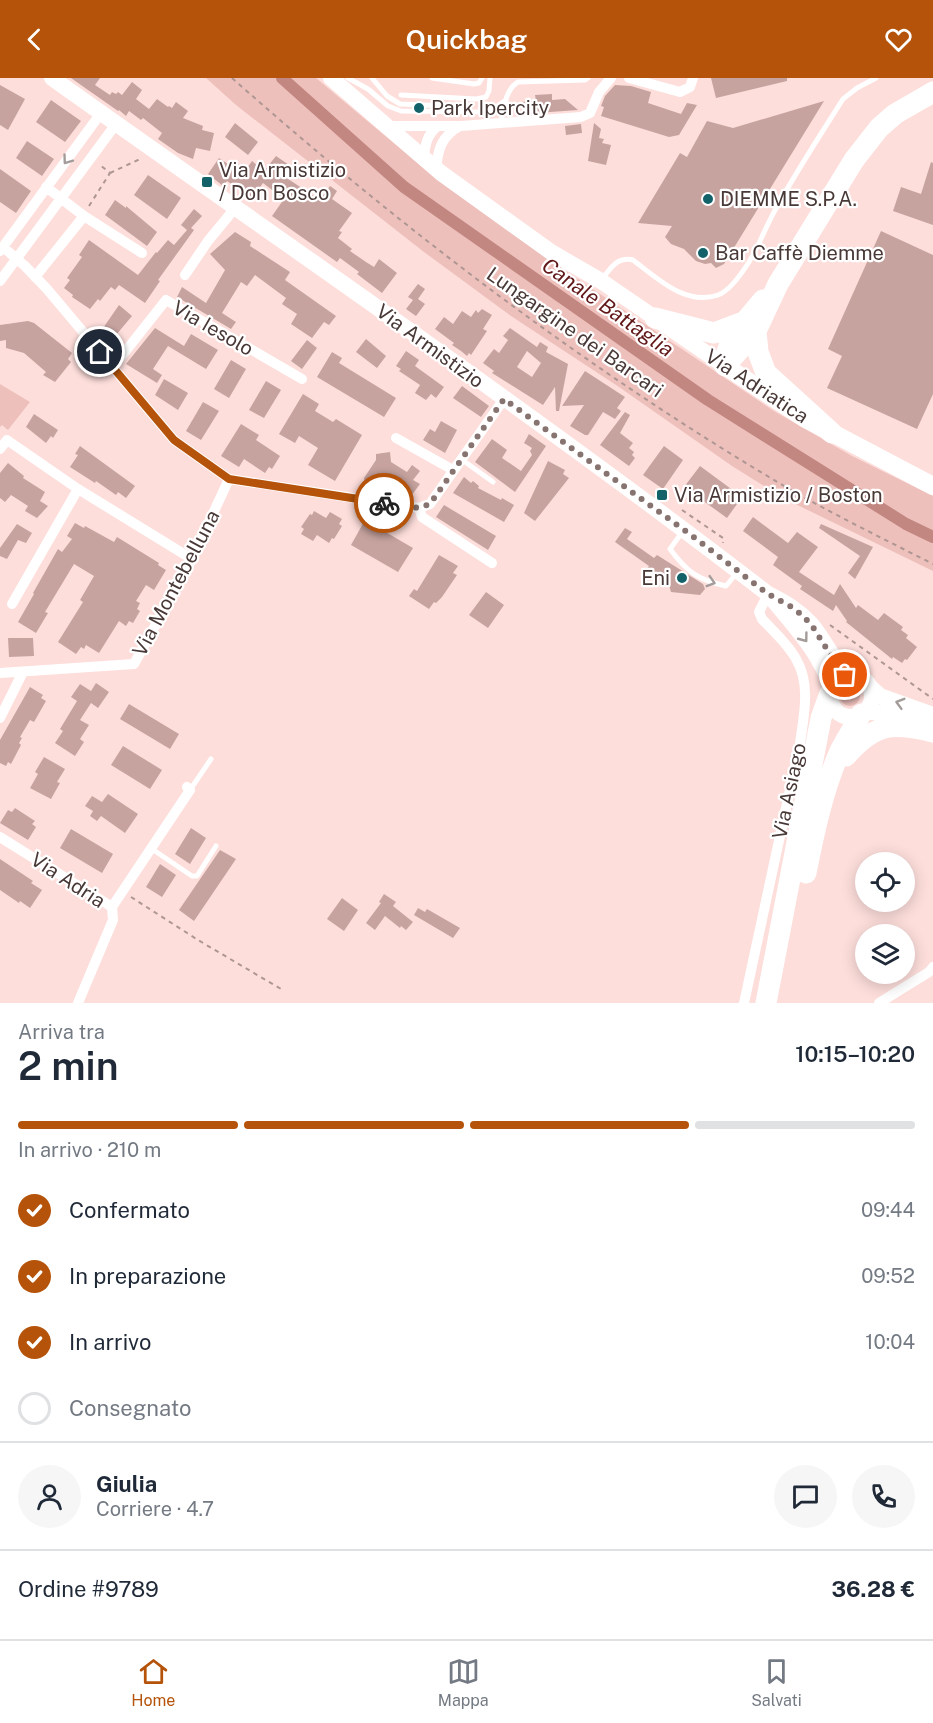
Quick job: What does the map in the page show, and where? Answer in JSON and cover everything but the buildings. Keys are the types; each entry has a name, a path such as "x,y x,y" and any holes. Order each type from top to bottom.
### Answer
{"highway":[{"path":"725,366 855,160 879,128 895,114 933,92"},
{"path":"655,318 714,333 749,326"},
{"path":"749,326 766,373 832,433"},
{"path":"766,1003 812,761 821,718 830,691"},
{"path":"781,1003 815,828 840,752 863,713"},
{"path":"834,769 861,739 879,729 911,727 933,730"}],"main road":[{"name":"Via Adriatica","path":"725,366 804,418 933,486"}],"street":[{"name":"Via Armistizio","path":"52,78 504,399 768,594 795,609 811,624 830,654 843,669 865,680 880,696 933,715"},
{"name":"Via Adriatica","path":"331,78 430,164 550,252 601,280 725,366"},
{"path":"386,126 461,126 585,116 590,113 599,92 612,78"},
{"path":"629,78 680,92 690,87 693,78"},
{"path":"101,113 2,249 17,259 35,277 174,440 229,479 419,508 430,504 504,399"},
{"path":"0,280 116,124"},
{"path":"430,164 425,145 438,126"},
{"path":"430,164 442,140 449,132 461,126"},
{"path":"46,187 86,212 142,253"},
{"path":"185,275 208,241 236,207"},
{"path":"35,277 86,212"},
{"name":"Via Iesolo","path":"113,367 166,300 302,379"},
{"path":"396,438 453,470"},
{"path":"0,449 7,440 78,489 192,559"},
{"name":"Via Montebelluna","path":"0,673 134,664 192,559 229,479"},
{"path":"12,604 78,489"},
{"path":"419,508 422,517 492,563"},
{"name":"Via Armistizio","path":"768,594 806,640 827,675 831,705 839,713 849,717 863,713 888,714 933,730"},
{"name":"Via Asiago","path":"744,1003 800,743 805,705 802,671 796,657 762,619 759,612 768,594"},
{"path":"0,718 23,672"},
{"path":"830,691 838,679 853,675"},
{"path":"863,713 872,699 869,686"},
{"path":"112,907 152,849 189,788"},
{"name":"Via Adria","path":"0,837 112,907 112,921 78,1003"},
{"path":"879,1003 929,972 933,967"}],"lane":[{"path":"348,78 401,111 489,111 506,100"},
{"path":"372,78 387,96 400,104 469,107"},
{"path":"432,78 474,84 482,78"},
{"path":"401,95 476,99 486,97 490,78"},
{"path":"500,124 511,88 518,82 585,80 588,78"},
{"path":"601,280 618,260 626,258 633,260 669,288 683,294 696,298 710,297 725,292 749,262 779,203 843,99 876,78"},
{"path":"509,80 511,88"},
{"path":"461,459 493,482"},
{"path":"684,530 670,549 682,565 705,582 726,586 738,570"},
{"path":"189,788 211,759"},
{"path":"152,849 192,876 197,876 216,846"}],"path":[{"name":"Lungargine dei Barcari","path":"232,78 378,203 521,314 769,477 830,512 933,564"},
{"path":"86,212 110,173 138,160"},
{"path":"96,163 110,173"},
{"path":"130,897 281,989"}],"shaded area":[{"path":"206,78 316,78 438,180 548,259 774,411 852,456 933,496 933,571 785,499 732,466 619,387 511,316 424,252 236,105"},
{"path":"0,384 30,402 8,430 2,425 0,427"},
{"path":"850,686 857,689 860,696 857,703 850,706 843,703 840,696 843,689"}],"waterway":[{"name":"Canale Battaglia","path":"282,78 404,187 708,400 906,524 933,537"}],"way so far":[{"path":"384,503 419,508 430,504 504,399 555,434 768,594 795,609 811,624 830,654 843,669 853,675 845,675"}],"place":[{"name":"Park Ipercity","path":"419,108"},
{"name":"Via Armistizio / Don Bosco","path":"207,182"},
{"name":"DIEMME S.P.A.","path":"708,199"},
{"name":"Bar Caffè Diemme","path":"703,253"},
{"name":"Via Armistizio / Boston","path":"662,495"},
{"name":"Eni","path":"682,578"}],"route":[{"path":"100,352 174,440 229,479 384,503"}]}
